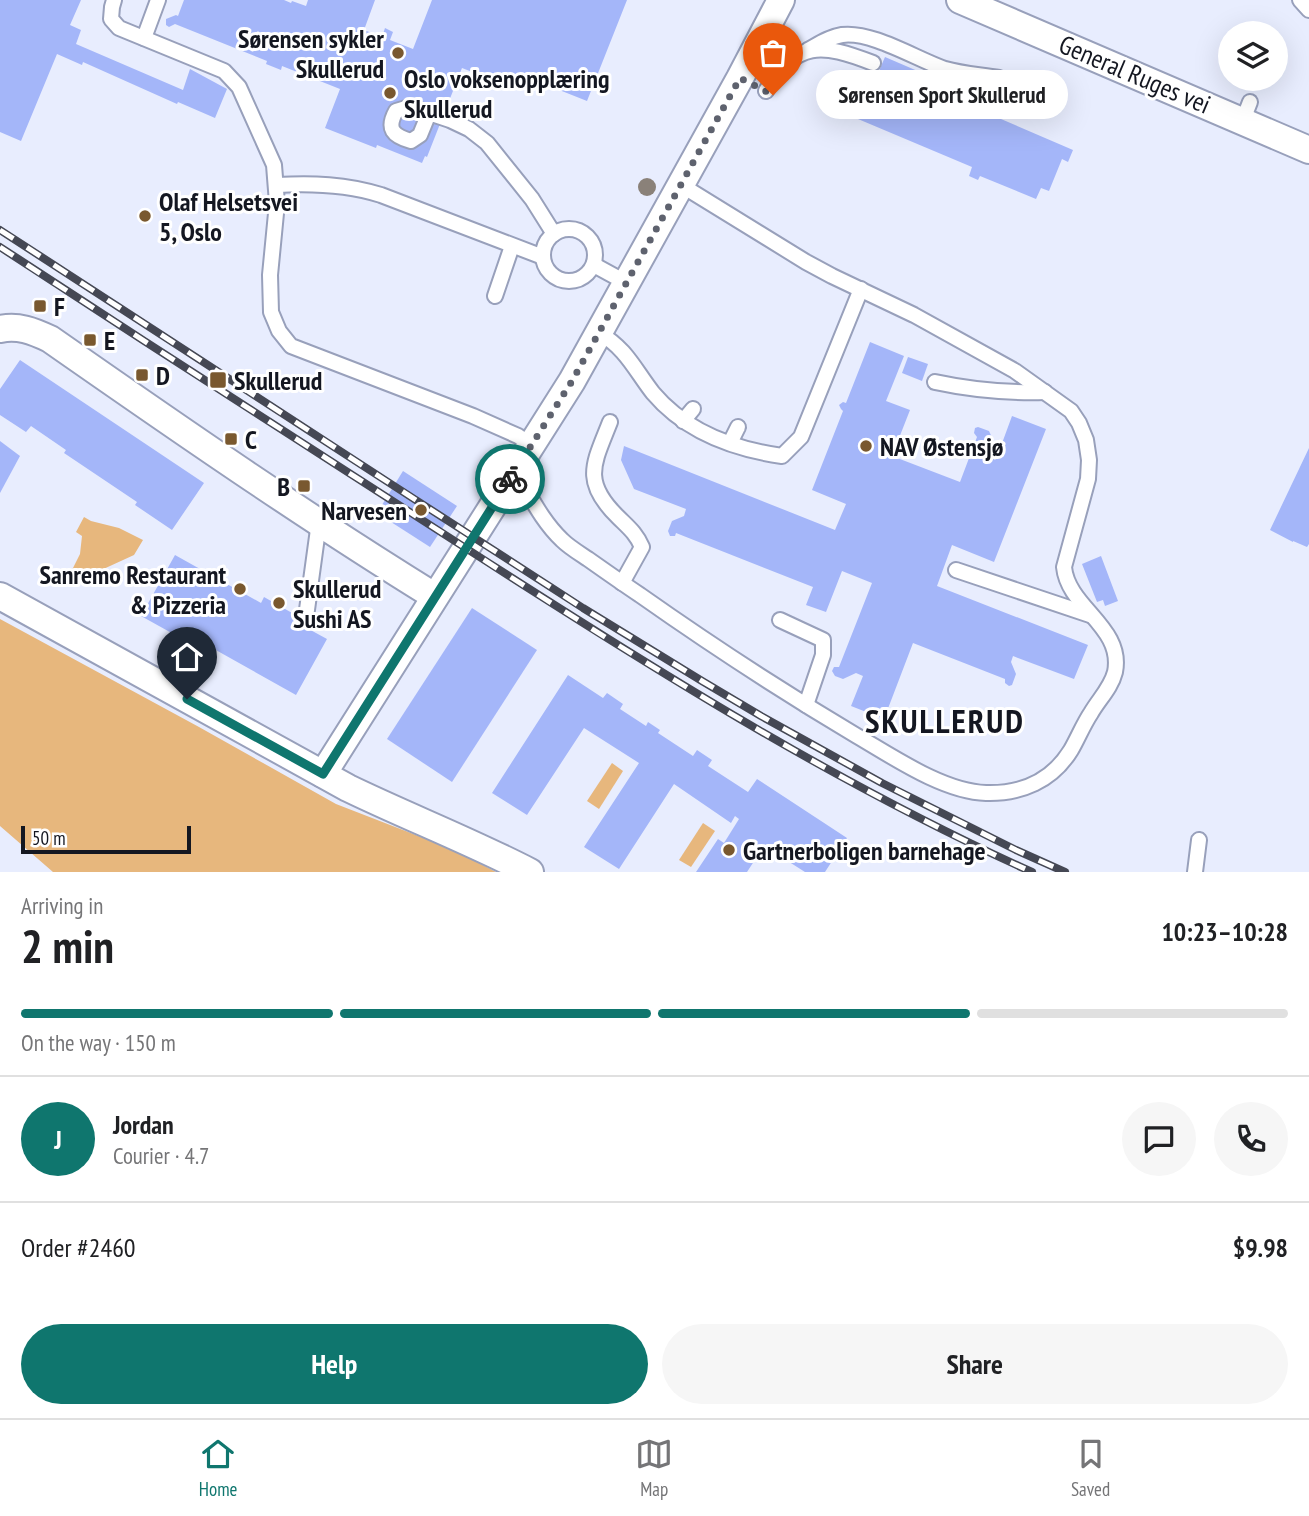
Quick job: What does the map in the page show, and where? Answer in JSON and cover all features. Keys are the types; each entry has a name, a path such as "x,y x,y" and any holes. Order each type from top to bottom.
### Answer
{"street":[{"path":"323,774 572,381 781,0"},
{"name":"General Ruges vei","path":"960,0 1247,111 1309,150"},
{"path":"9,328 38,333 50,339 184,433 434,596"},
{"path":"0,596 323,774 530,872"}],"lane":[{"path":"114,0 111,19 119,28 224,71 239,87 274,165 278,203 270,275 271,312 279,331 291,346 473,416 518,436 531,445"},
{"path":"144,38 158,0"},
{"path":"1300,0 1309,10"},
{"path":"1306,0 1309,10"},
{"path":"740,78 770,93 773,79 787,63 830,38 843,35 856,35 876,41 947,69 999,78"},
{"path":"808,50 836,52 873,63"},
{"path":"429,113 469,129 487,143 532,199 554,234"},
{"path":"277,185 301,183 360,189 543,257"},
{"path":"515,471 541,516 563,542 707,642 806,705 908,765 950,785 986,793 1024,790 1042,780 1069,753 1091,712 1108,688 1116,659 1111,639 1070,589 1065,578 1064,567 1088,479 1089,460 1086,440 1071,411 1015,371 914,315 806,262 681,185"},
{"path":"568,229 582,232 588,237 595,250 594,265 582,278 566,281 550,273 545,266 544,248 554,234 568,229"},
{"path":"495,296 512,246"},
{"path":"594,265 627,283"},
{"path":"599,333 613,341 654,393 683,421 751,451 782,456 801,437 861,289"},
{"path":"935,382 977,390 1045,392"},
{"path":"683,421 693,409"},
{"path":"610,422 593,465 593,480 607,506 637,536 642,547 622,583"},
{"path":"730,443 738,427"},
{"path":"306,617 319,522"},
{"path":"956,570 1092,615"},
{"path":"780,620 823,640 823,655 806,705"},
{"path":"1195,872 1199,840"}],"shaded area":[{"path":"84,517 119,528 143,540 134,555 86,577 72,570 80,554 82,536 76,532"},
{"path":"0,619 336,804 452,849 496,872 53,872 0,826"},
{"path":"612,763 623,771 599,809 587,801"},
{"path":"703,823 715,831 691,867 679,860"}],"building":[{"path":"0,0 81,0 70,25 81,30 76,44 183,90 190,69 227,89 215,118 83,62 82,65 57,54 21,141 0,132"},
{"path":"184,0 284,0 306,6 308,0 375,0 364,30 382,37 385,28 393,32 390,40 413,49 432,0 627,0 587,101 529,78 525,87 510,82 508,86 462,68 427,157 425,156 422,163 325,128 340,89 282,66 281,70 266,64 267,61 175,24 169,27 166,25 166,19 178,16"},
{"path":"885,57 999,106 994,116 1073,150 1068,162 1062,159 1049,191 1041,188 1036,199 980,176 978,180 969,176 972,167 858,119"},
{"path":"870,342 904,356 886,401 910,410 892,456 960,482 977,437 975,428 989,431 995,444 1001,446 1012,416 1046,429 994,562 952,545 937,586 1088,645 1074,679 1013,656 1011,662 1016,674 1009,686 1005,679 913,643 884,719 851,706 863,676 856,673 843,679 835,676 832,671 834,667 839,667 872,583 842,571 826,612 806,605 813,587 676,533 675,536 670,536 668,531 672,521 684,516 686,509 634,489 621,460 624,446 835,530 846,504 812,490 843,411 839,405 846,403"},
{"path":"908,357 928,364 922,381 902,373"},
{"path":"20,360 204,483 172,530 135,505 137,502 64,453 66,450 31,426 26,432 0,415 0,389"},
{"path":"0,441 20,456 0,493"},
{"path":"1309,448 1309,544 1307,547 1270,530"},
{"path":"403,471 457,506 430,547 377,513"},
{"path":"175,555 261,603 264,597 308,622 305,627 327,639 296,695 189,635 186,641 141,616"},
{"path":"1101,556 1118,601 1105,606 1103,600 1097,602 1082,564"},
{"path":"472,608 537,650 452,782 387,739"},
{"path":"568,675 603,698 607,693 623,704 620,709 646,726 648,722 660,730 658,733 693,756 697,750 712,760 708,766 748,792 757,779 847,838 825,872 805,872 764,846 747,872 696,872 718,839 724,843 739,819 735,816 731,823 674,784 619,869 584,847 639,763 584,728 527,815 492,793"}],"railway":[{"path":"0,230 583,608 702,681 882,783 1065,872"},
{"path":"0,247 671,678 885,800 1032,872"}],"way so far":[{"path":"510,479 572,381 740,78 773,95"}],"place":[{"name":"Sørensen sykler Skullerud","path":"398,53"},
{"name":"Oslo voksenopplæring Skullerud","path":"390,93"},
{"name":"Sørensen Sport Skullerud","path":"773,95"},
{"name":"Olaf Helsetsvei 5, Oslo","path":"145,216"},
{"name":"F","path":"40,306"},
{"name":"E","path":"90,340"},
{"name":"D","path":"142,375"},
{"name":"Skullerud","path":"218,380"},
{"name":"C","path":"231,439"},
{"name":"NAV Østensjø","path":"866,446"},
{"name":"B","path":"304,486"},
{"name":"Narvesen","path":"421,510"},
{"name":"Sanremo Restaurant & Pizzeria","path":"240,589"},
{"name":"Skullerud Sushi AS","path":"279,603"},
{"name":"Gartnerboligen barnehage","path":"729,850"}],"district":[{"name":"SKULLERUD","path":"945,720"}],"route":[{"path":"187,699 323,774 510,479"}]}
